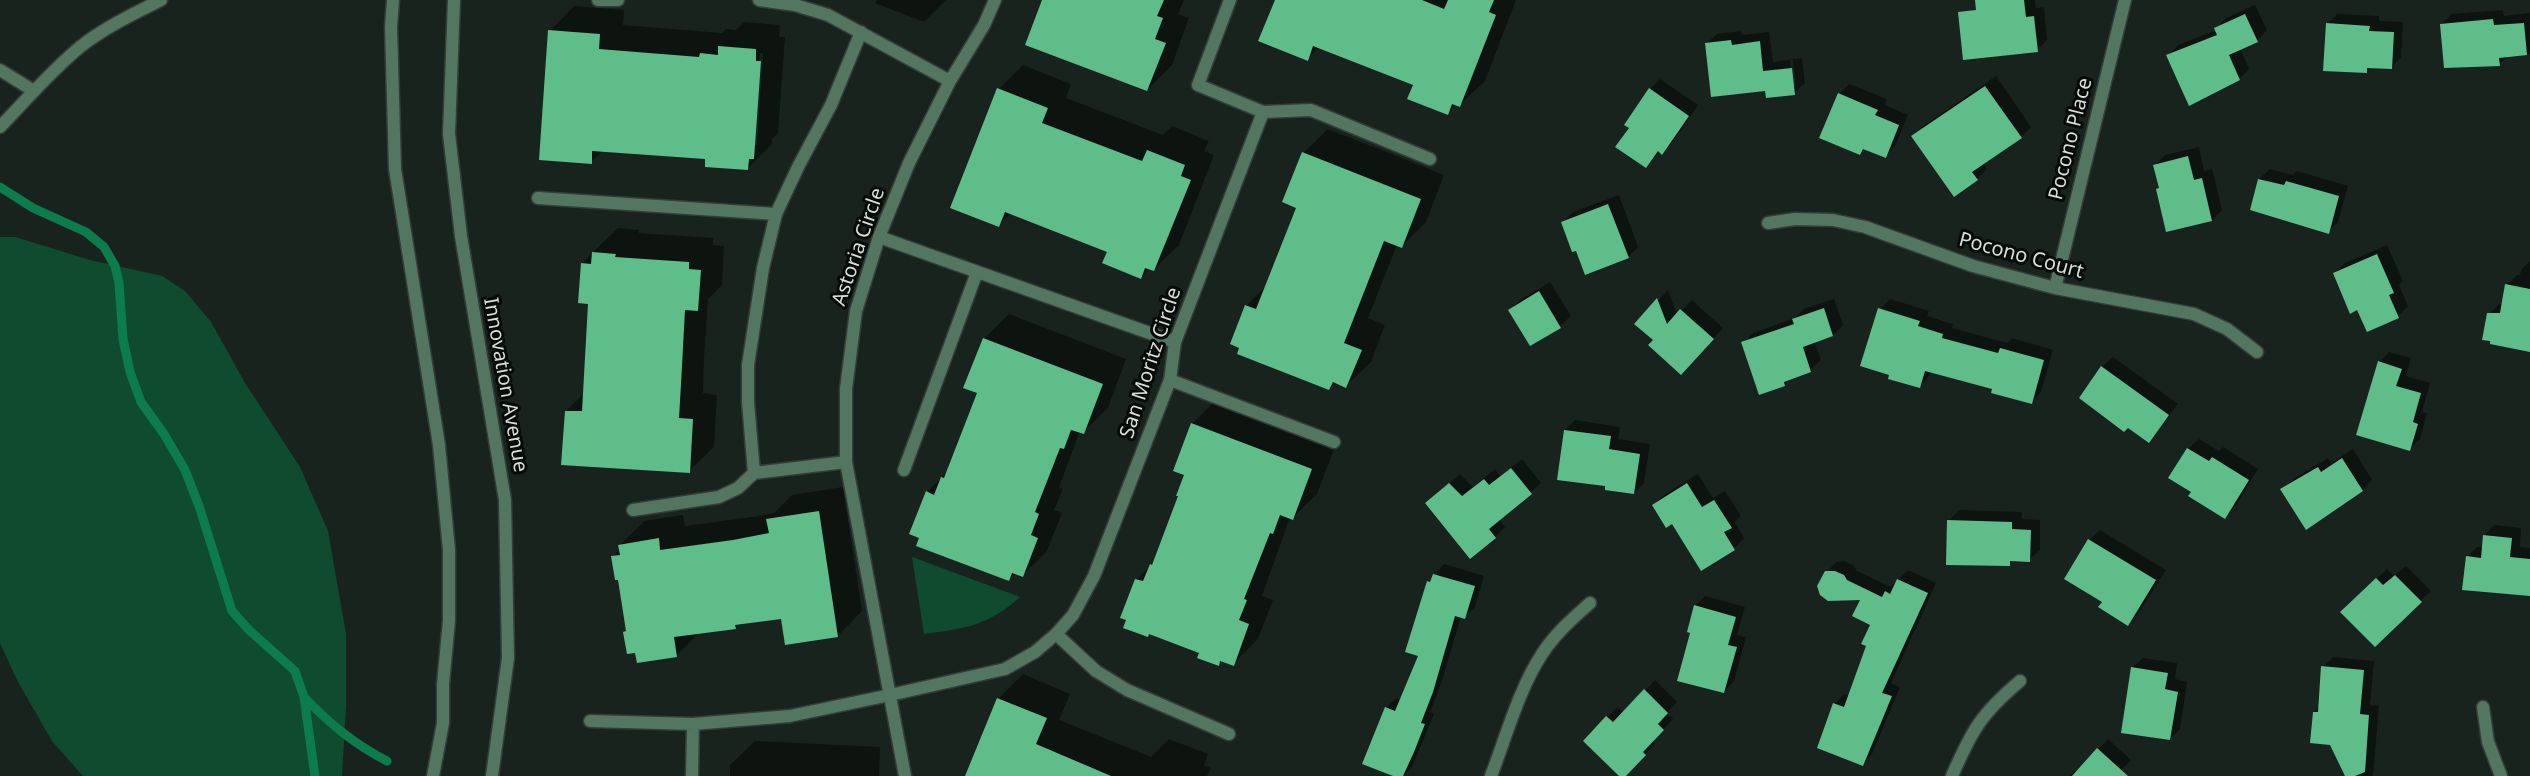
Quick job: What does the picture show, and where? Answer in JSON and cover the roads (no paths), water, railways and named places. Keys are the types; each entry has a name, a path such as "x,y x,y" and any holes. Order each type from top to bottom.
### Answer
{"street":[{"path":"0,127 82,46 123,19 161,0"},
{"path":"393,0 391,27 395,169 439,445 450,550 449,621 442,684 442,723 433,776"},
{"name":"Innovation Avenue","path":"454,0 449,134 464,257 505,500 508,658 492,776"},
{"path":"598,0 618,0"},
{"path":"759,0 795,5 828,15 950,81"},
{"name":"Astoria Circle","path":"905,776 846,462 846,389 856,311 879,237 909,163 950,81 984,25 995,0"},
{"path":"1230,0 1198,84 1263,112 1311,110 1430,159"},
{"name":"Pocono Place","path":"2055,288 2125,0"},
{"path":"754,473 748,402 748,365 762,268 776,214 831,105 861,32"},
{"path":"0,70 34,91"},
{"name":"San Moritz Circle","path":"590,721 693,724 790,716 1005,669 1035,652 1056,634 1073,615 1094,576 1170,380 1175,342 1263,112"},
{"path":"538,198 776,214"},
{"name":"Pocono Court","path":"1768,223 1795,219 1833,220 1865,227 1973,266 2055,288 2194,314 2227,329 2256,352"},
{"path":"879,237 1175,342"},
{"path":"904,470 977,272"},
{"path":"1170,380 1334,442"},
{"path":"633,510 719,497 738,488 754,473 846,462"},
{"path":"1491,776 1530,676 1542,655 1564,626 1590,603"},
{"path":"1056,634 1096,671 1126,690 1229,734"},
{"path":"1952,776 1971,734 1993,704 2020,681"},
{"path":"2482,707 2488,742 2501,776"},
{"path":"692,776 693,724"}],"waterway":[{"path":"0,187 33,208 86,232 104,247 115,266 119,283 123,339 130,372 141,402 164,434 185,470 199,506 232,611 249,630 295,671 304,697 315,776"},
{"path":"304,697 343,733 387,761"}]}
